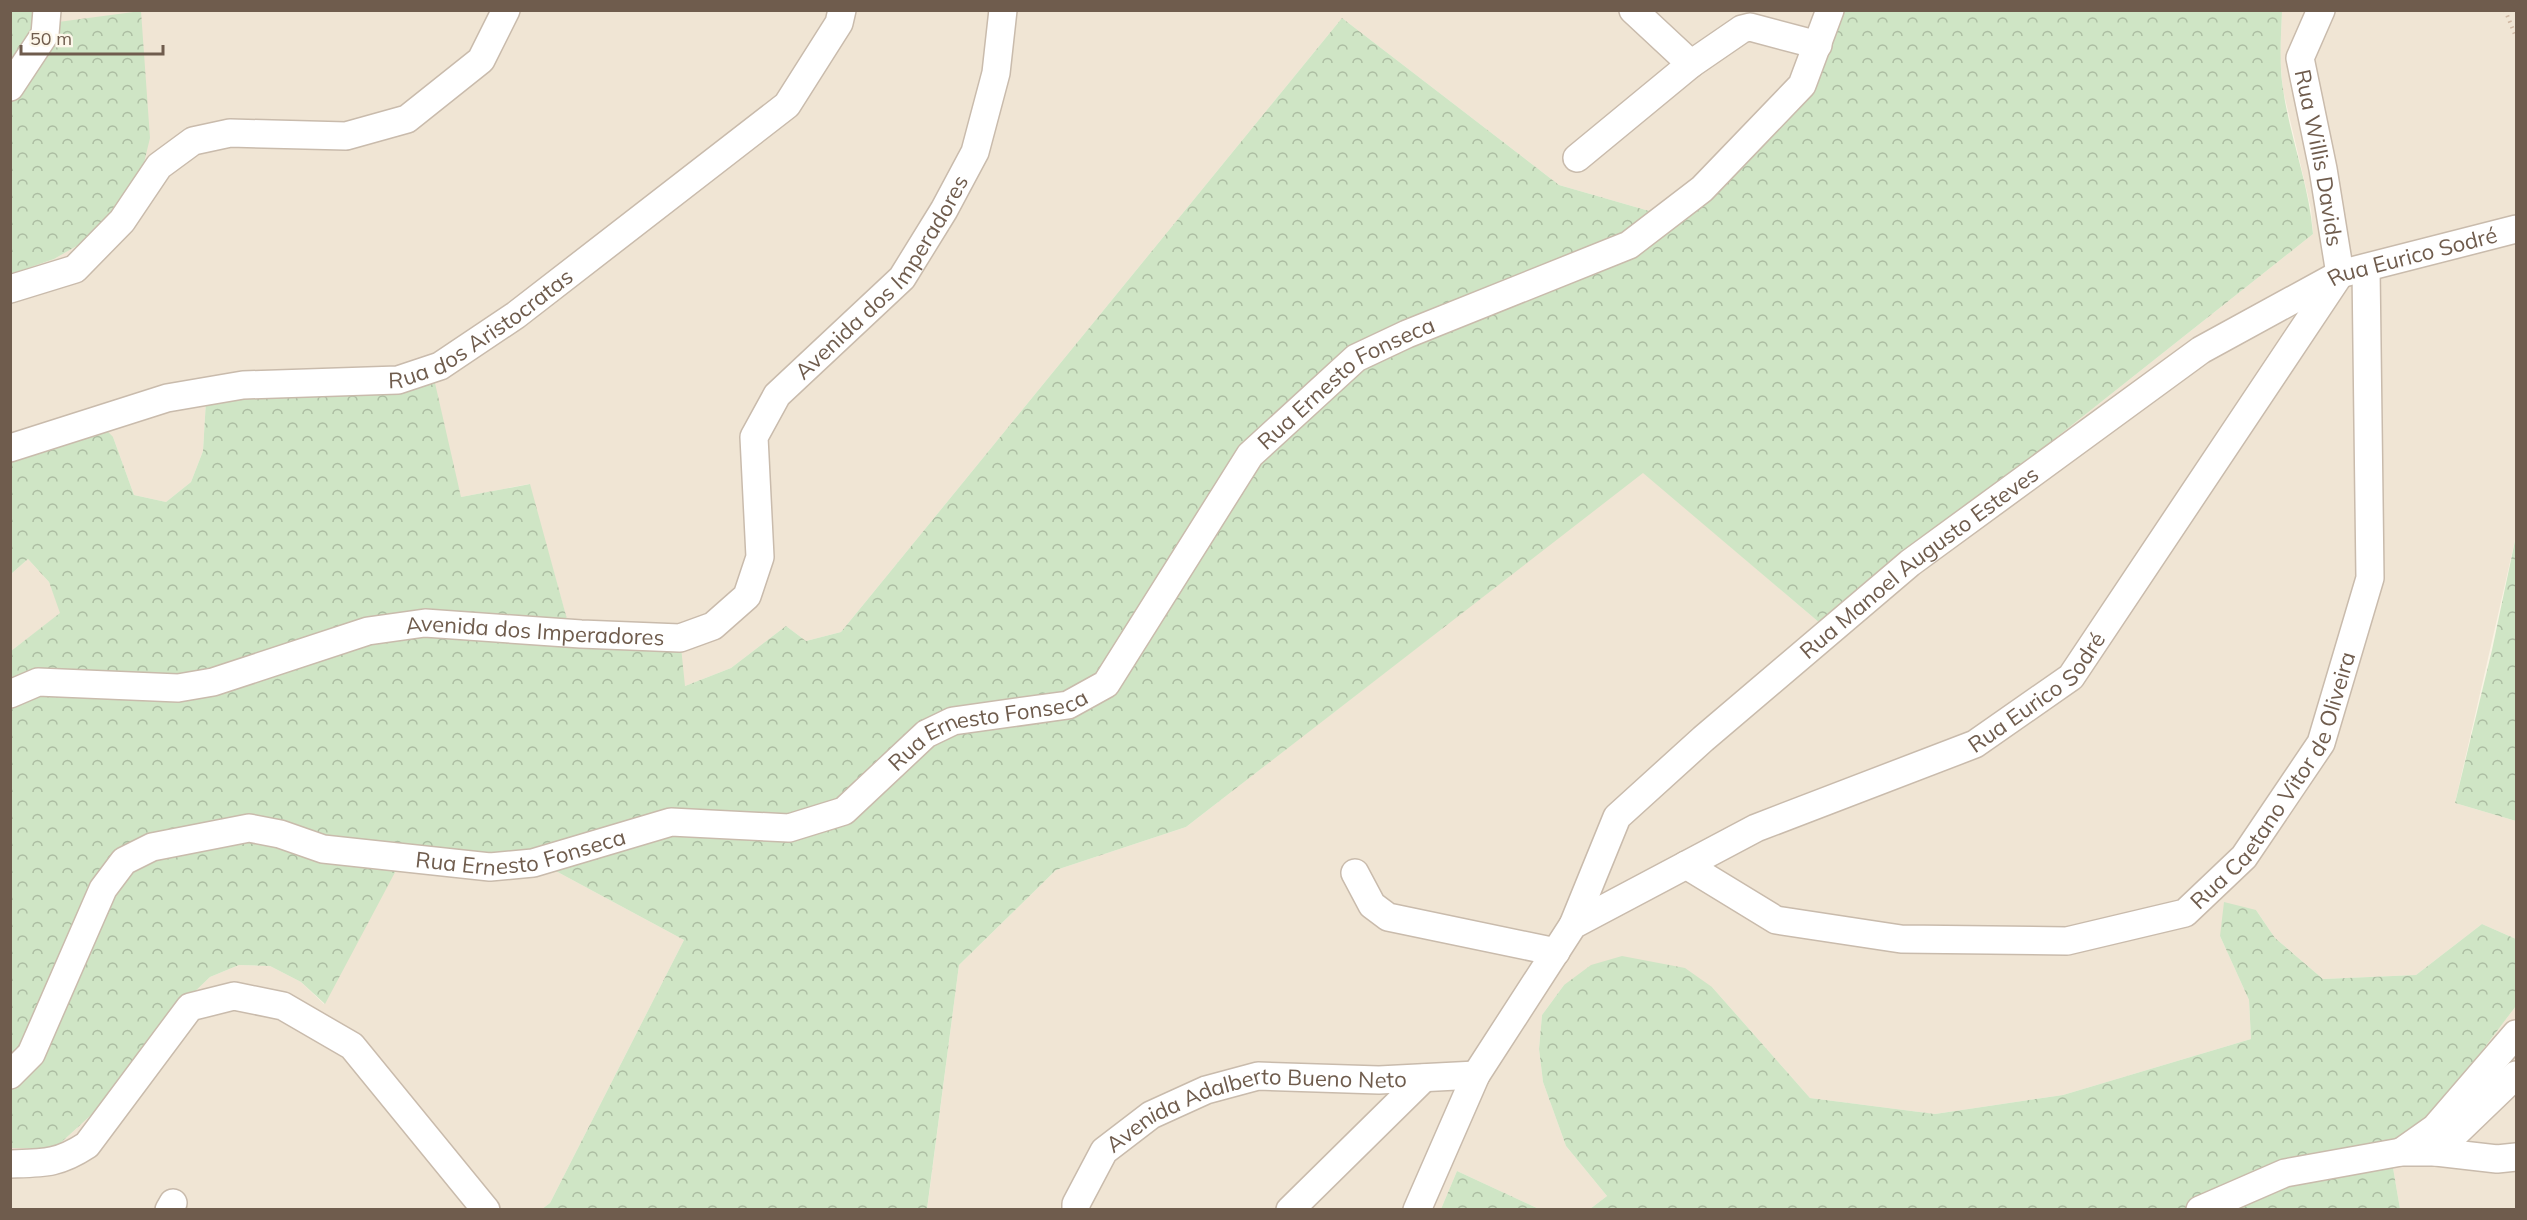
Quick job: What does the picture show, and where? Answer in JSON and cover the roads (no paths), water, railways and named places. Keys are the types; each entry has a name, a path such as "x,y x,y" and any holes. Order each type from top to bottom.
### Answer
{"street":[{"path":"10,87 45,34 47,10"},
{"path":"10,289 75,269 122,221 159,166 193,141 230,133 346,136 406,119 481,60 506,10"},
{"name":"Rua dos Aristocratas","path":"10,448 167,398 243,385 398,380 440,366 516,315 787,105 839,23 842,10"},
{"name":"Avenida dos Imperadores","path":"10,694 38,682 178,688 213,682 368,631 425,623 581,634 680,638 713,626 747,596 760,557 754,437 777,395 902,278 944,210 975,152 996,73 1003,10"},
{"path":"1634,10 1691,64"},
{"name":"Rua Ernesto Fonseca","path":"10,1075 32,1054 103,889 124,861 152,847 249,828 280,834 323,849 490,867 533,862 671,822 789,828 844,811 926,734 953,721 1068,705 1106,684 1250,456 1356,358 1407,334 1629,245 1702,189 1802,85 1830,10"},
{"name":"Rua Willis Davids","path":"2321,10 2300,58 2323,169 2340,274"},
{"path":"1577,158 1691,64 1742,29 1750,27 1818,45"},
{"name":"Rua Eurico Sodré","path":"1417,1209 1476,1075 1573,925 1756,828 1975,744 2071,677 2340,274 2517,229"},
{"name":"Rua Caetano Vitor de Oliveira","path":"1686,865 1776,920 1901,939 2067,941 2185,913 2244,857 2321,743 2370,578 2366,268"},
{"name":"Rua Manoel Augusto Esteves","path":"1573,925 1617,816 1811,647 1910,563 2201,351 2340,274"},
{"path":"1355,873 1372,905 1388,917 1556,952"},
{"path":"10,1164 39,1163 66,1158 87,1145 190,1007 234,996 283,1006 352,1046 486,1209"},
{"path":"2401,1152 2435,1128 2517,1034"},
{"name":"Avenida Adalberto Bueno Neto","path":"1076,1209 1076,1204 1104,1151 1151,1114 1206,1090 1258,1076 1379,1080 1476,1075"},
{"path":"2436,1152 2517,1075"},
{"path":"1290,1209 1424,1078"},
{"path":"2200,1209 2285,1173 2401,1152 2436,1152 2497,1159 2517,1157"}]}
